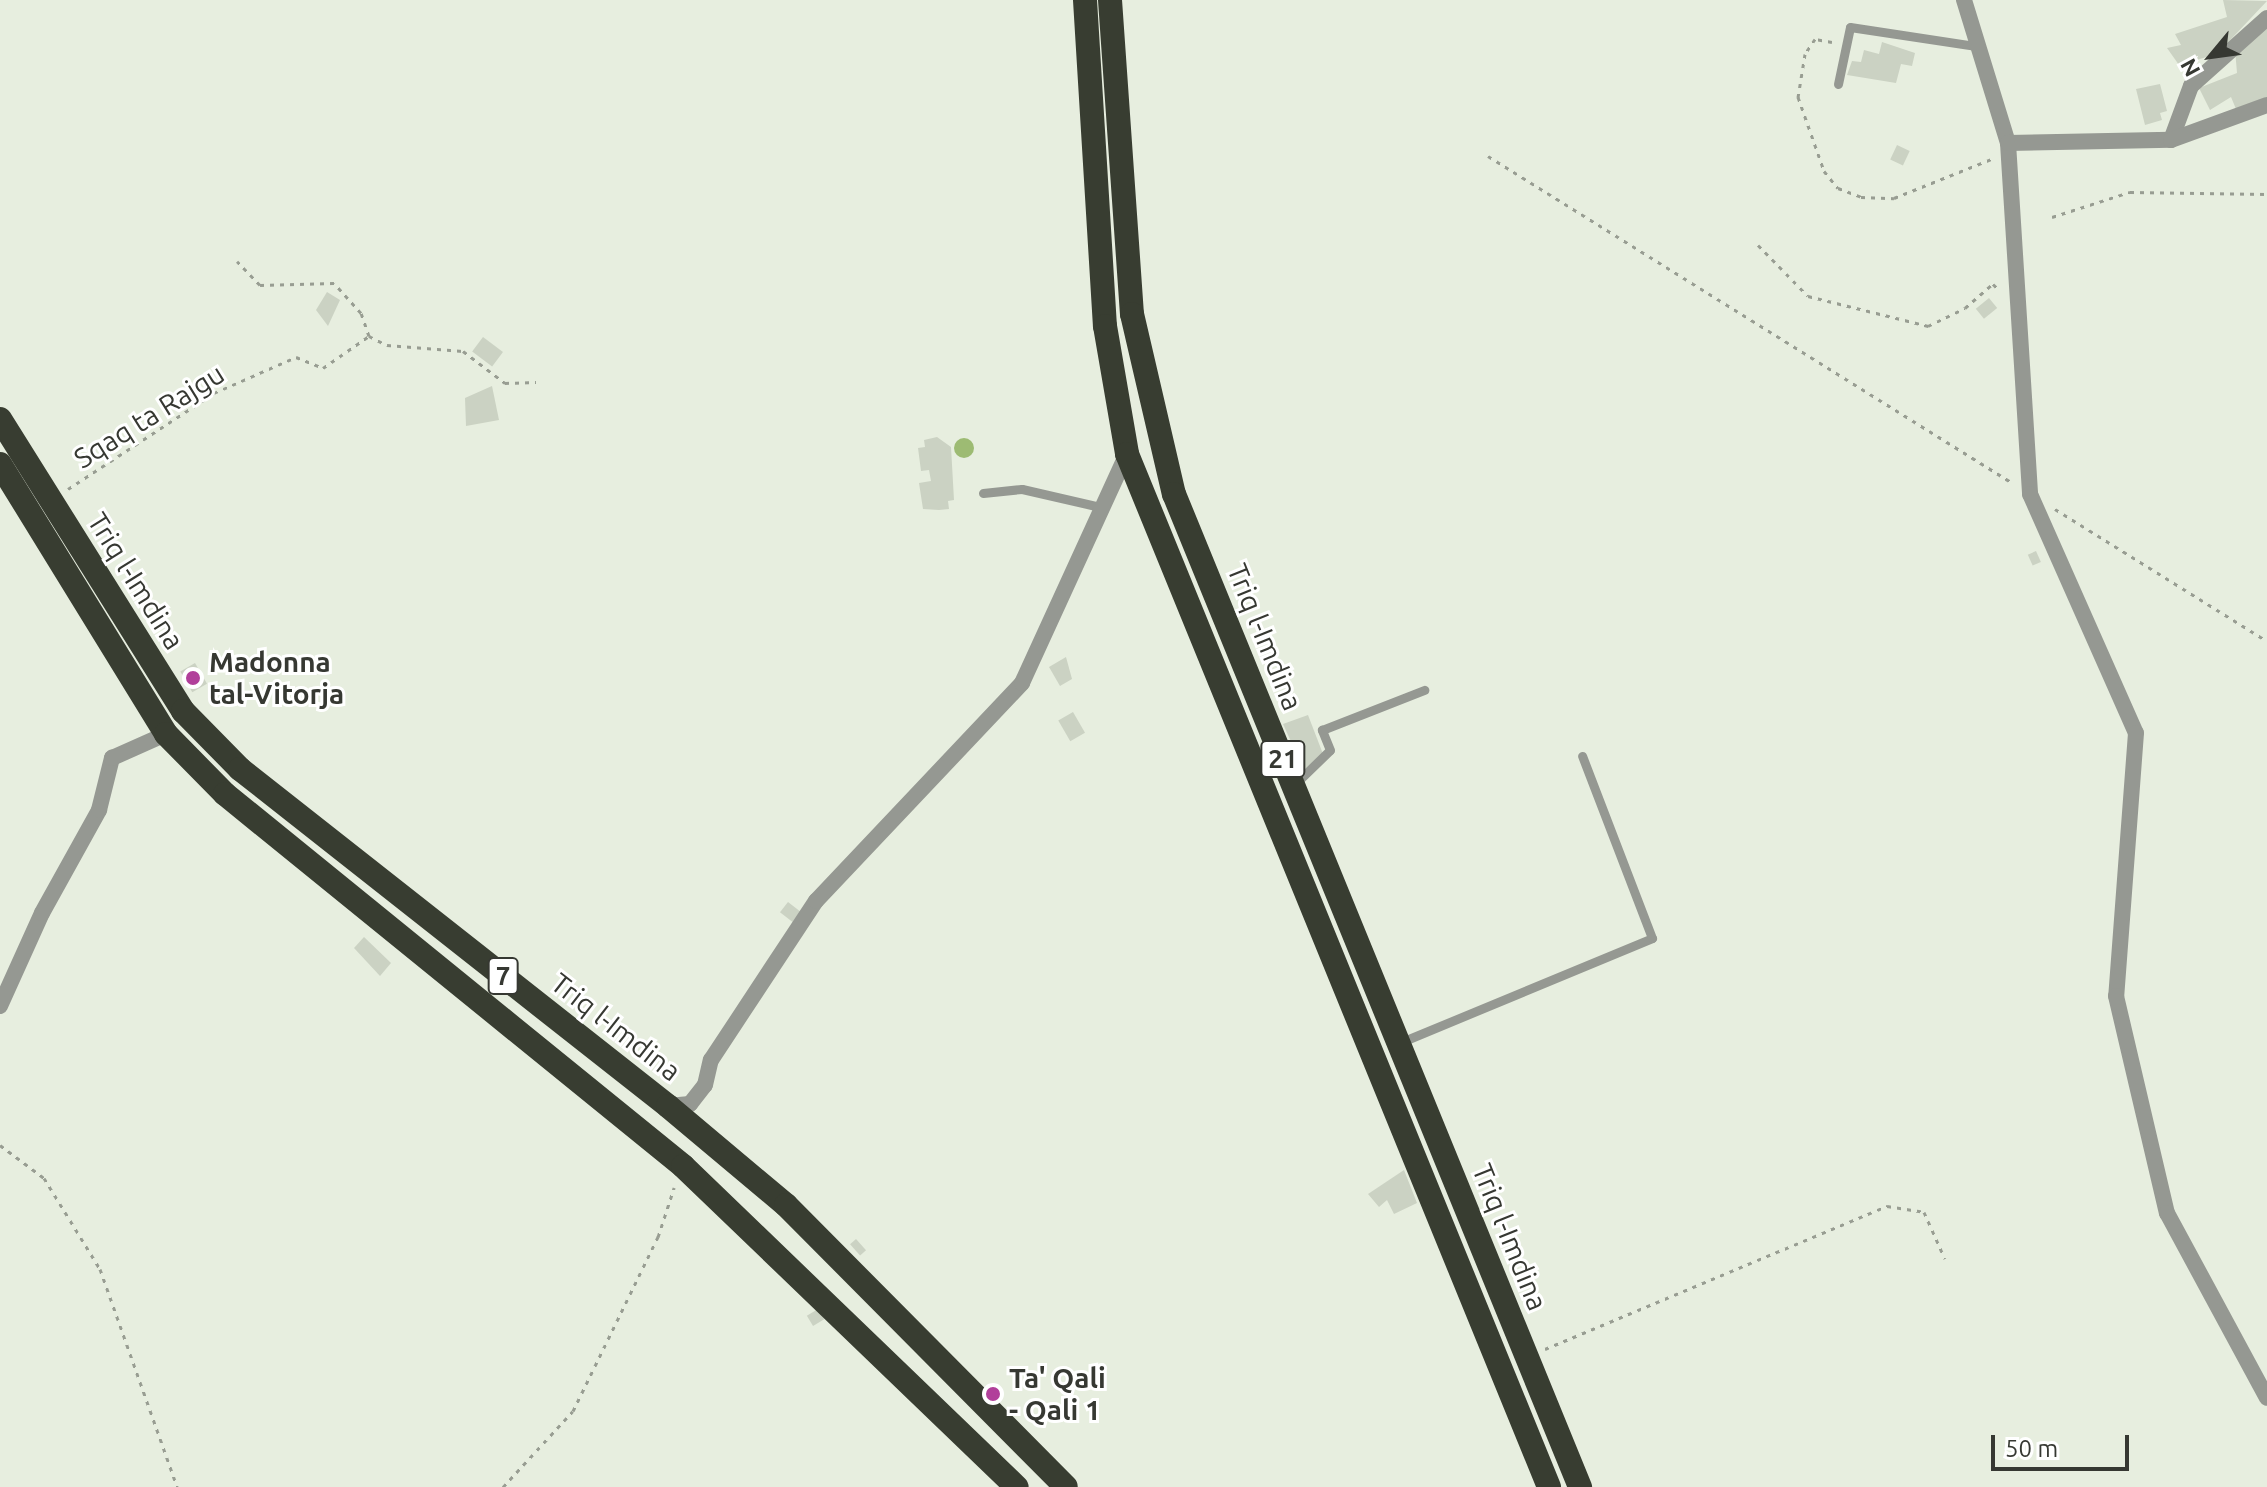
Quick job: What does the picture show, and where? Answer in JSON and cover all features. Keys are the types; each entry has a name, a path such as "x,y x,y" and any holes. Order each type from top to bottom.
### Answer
{"highway":[{"name":"Triq l-Imdina","path":"1085,0 1105,326 1127,454 1549,1487"},
{"name":"Triq l-Imdina","path":"1110,0 1132,314 1157,438 1174,494 1580,1487"},
{"name":"Triq l-Imdina","path":"0,419 183,711 240,769 668,1106 786,1205 1066,1487"},
{"name":"Triq l-Imdina","path":"0,464 166,734 225,794 683,1166 1017,1487"}],"street":[{"path":"1964,0 1975,46 2009,148 2030,494 2136,733 2116,996 2167,1213 2267,1398"},
{"path":"2171,140 2191,86 2267,18"},
{"path":"2009,148 2171,140 2267,105"},
{"path":"668,1106 690,1104 705,1085 711,1060 816,901 1022,683 1100,507 1127,454"},
{"path":"0,1006 42,913 99,810 112,758 166,734"}],"lane":[{"path":"1838,84 1850,27 1975,46"},
{"path":"983,493 1022,489 1100,507"},
{"path":"1293,786 1330,750 1322,730 1424,690"},
{"path":"1399,1043 1652,938 1582,756"}],"path":[{"path":"1846,45 1815,39 1805,54 1798,97 1824,171 1838,188 1861,197 1894,198 2009,148"},
{"path":"1488,156 2267,641"},
{"path":"2052,217 2130,192 2267,194"},
{"path":"1758,245 1808,296 1928,326 1965,308 1993,284 2019,309"},
{"path":"237,261 260,285 334,283 361,313 369,336 387,345 463,351 505,383 536,382"},
{"name":"Sqaq ta Rajgu","path":"53,502 214,393 296,357 323,368 369,336"},
{"path":"0,1145 44,1178 100,1269 177,1487"},
{"path":"503,1487 573,1411 658,1237 683,1166"},
{"path":"1527,1356 1887,1206 1924,1212 1945,1259"}],"shaded area":[{"path":"964,438 971,441 974,448 971,455 964,458 957,455 954,448 957,441"}],"building":[{"path":"2223,0 2267,1 2217,54 2179,65 2167,48 2181,45 2175,34 2227,17"},
{"path":"2267,24 2267,97 2236,109 2231,97 2210,110 2199,88 2237,73 2235,49"},
{"path":"1882,42 1915,53 1912,66 1901,64 1896,83 1847,75 1852,61 1861,62 1864,50 1879,54"},
{"path":"2160,84 2167,111 2160,113 2162,120 2145,125 2136,89"},
{"path":"1897,145 1910,151 1903,165 1890,160"},
{"path":"327,292 340,300 328,326 316,310"},
{"path":"1989,298 1997,308 1984,319 1976,309"},
{"path":"483,337 503,352 492,366 472,351"},
{"path":"492,386 499,420 466,426 465,398"},
{"path":"937,437 951,447 954,500 948,501 949,509 923,509 919,483 931,481 929,470 921,471 918,448 925,447 924,440"},
{"path":"2036,551 2041,562 2033,566 2028,555"},
{"path":"1066,657 1072,679 1060,686 1049,667"},
{"name":"Madonna tal-Vitorja","path":"195,663 207,684 192,692 180,672"},
{"path":"1073,712 1085,733 1070,741 1058,720"},
{"path":"1308,715 1323,754 1304,770 1283,724"},
{"path":"788,902 801,912 793,922 780,912"},
{"path":"364,937 391,963 380,976 354,948"},
{"path":"1404,1170 1417,1203 1394,1214 1387,1200 1379,1207 1368,1194"},
{"path":"856,1239 866,1250 860,1256 850,1244"},
{"path":"818,1309 824,1319 813,1326 807,1316"}],"place":[{"name":"Madonna tal-Vitorja","path":"193,678"},
{"name":"Ta' Qali - Qali 1","path":"993,1394"}]}
